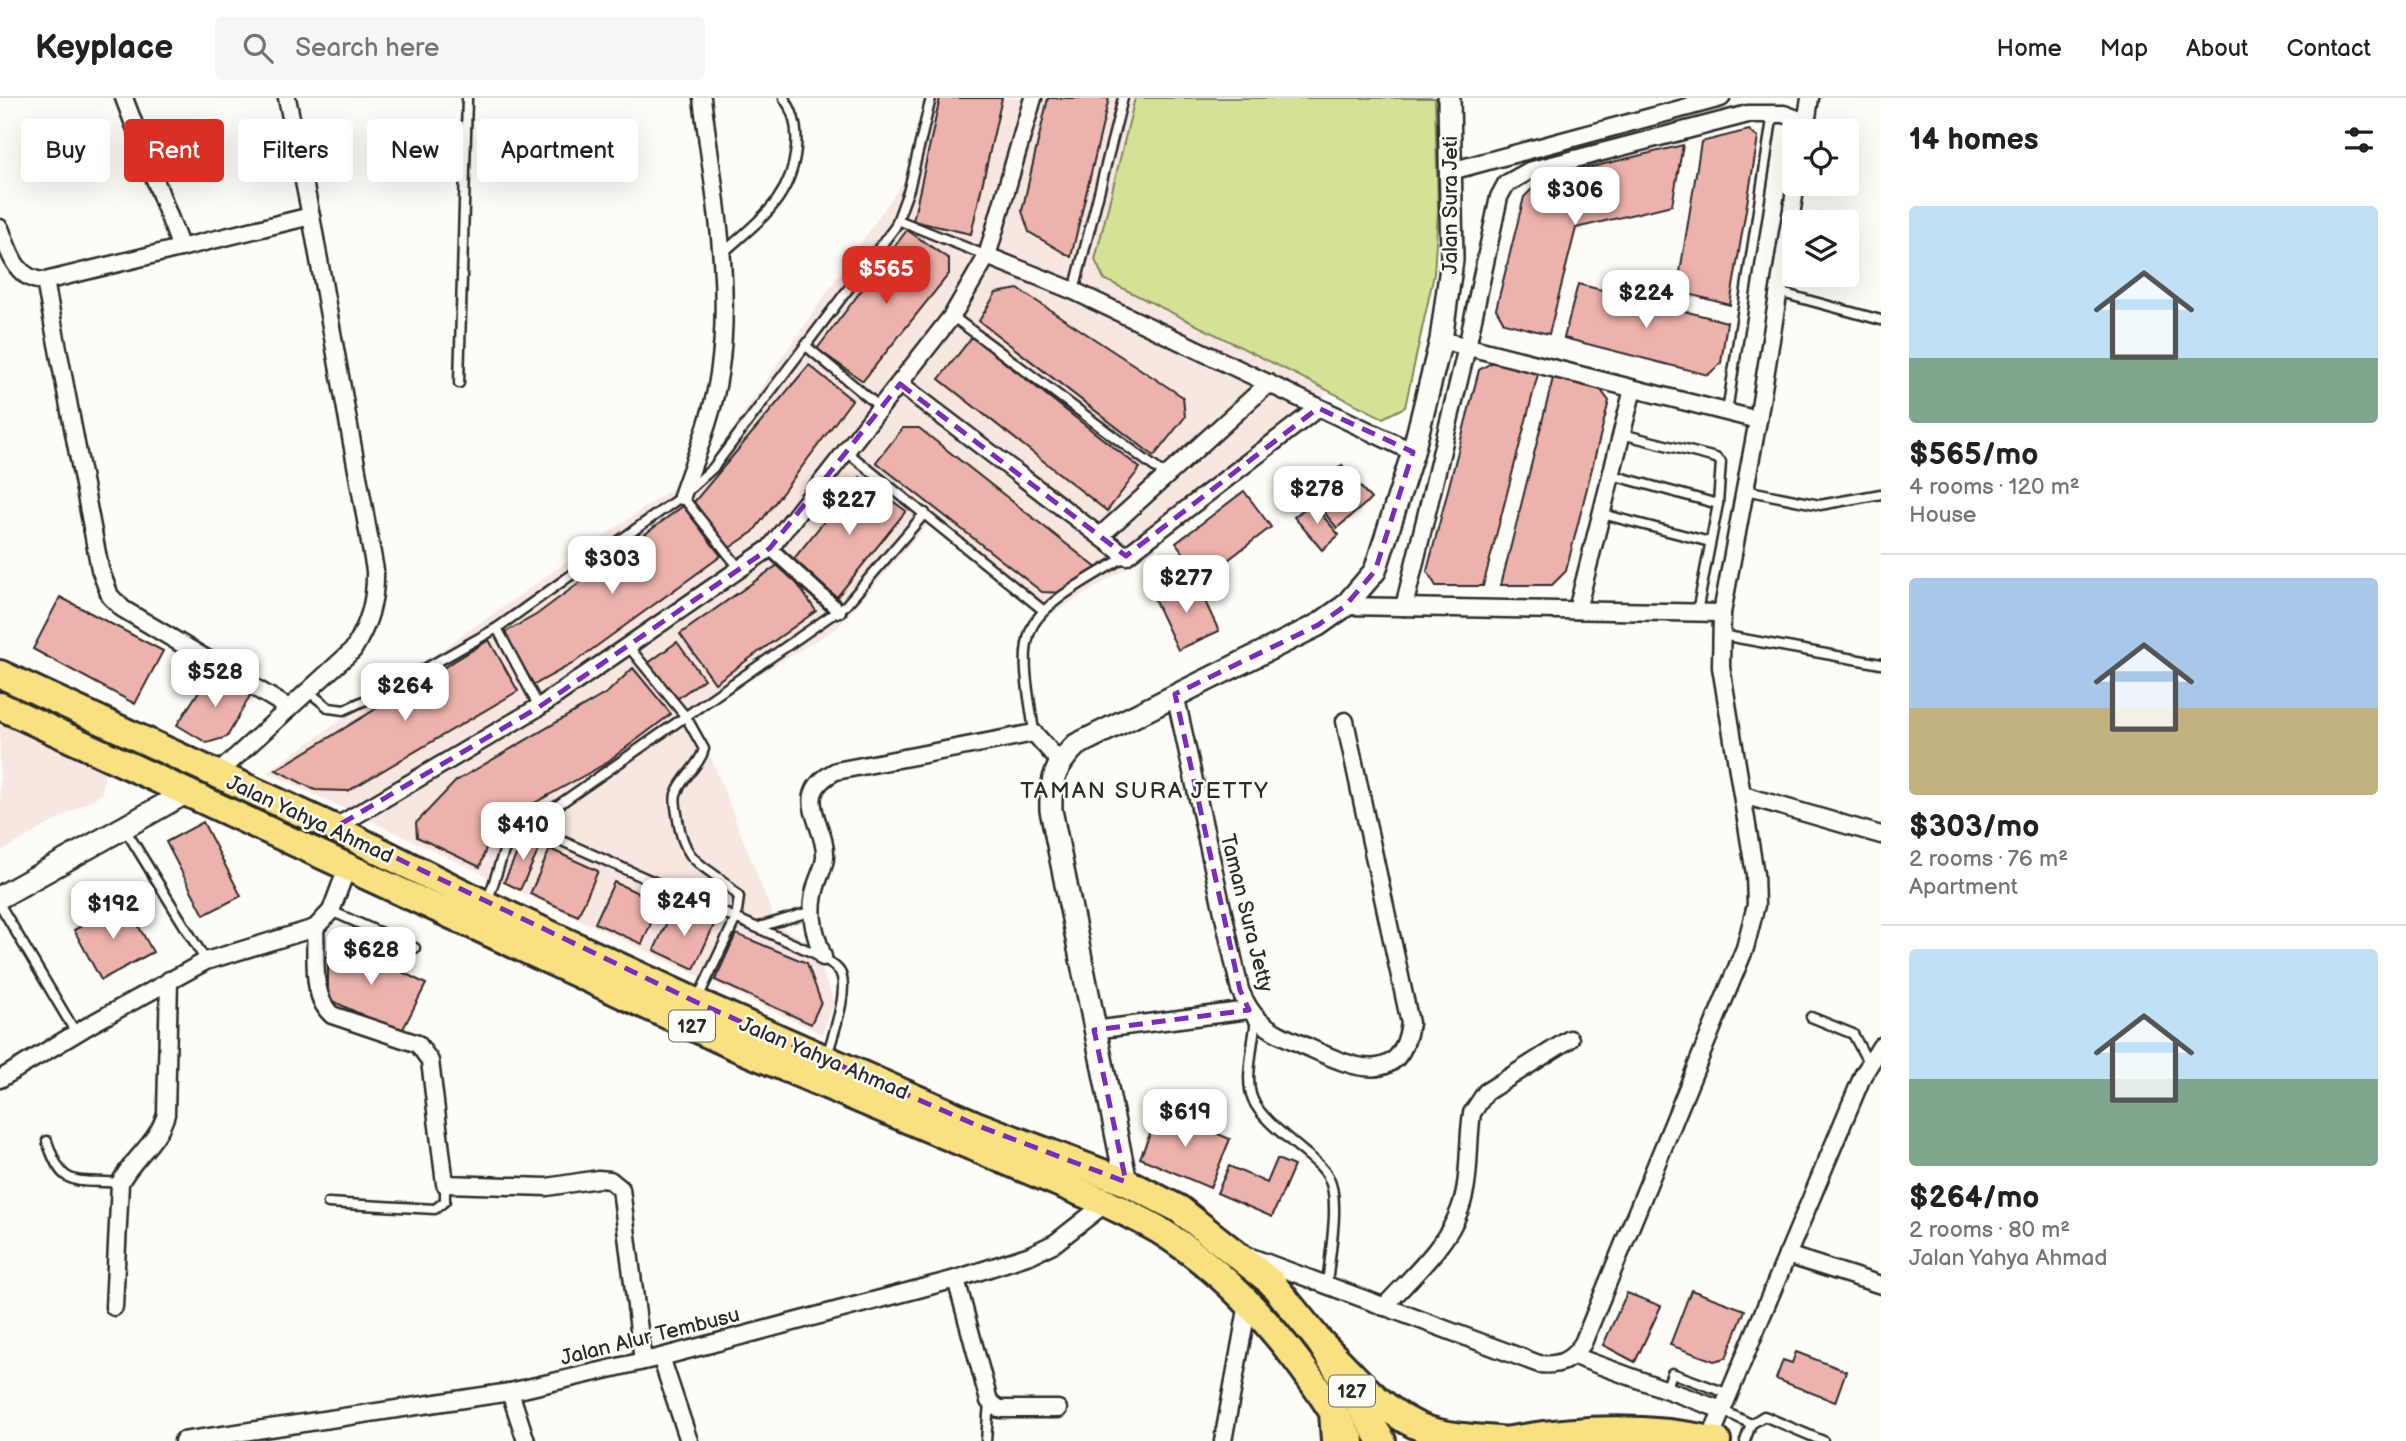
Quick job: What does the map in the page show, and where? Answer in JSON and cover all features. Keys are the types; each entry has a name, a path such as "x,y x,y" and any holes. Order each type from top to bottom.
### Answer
{"main road":[{"name":"Jalan Yahya Ahmad","path":"0,674 334,828 487,905 696,1002 976,1125 1126,1182 1179,1209 1237,1252 1271,1282 1321,1342 1382,1441"},
{"name":"Jalan Yahya Ahmad","path":"0,706 189,791 346,868 736,1047 1106,1203 1159,1230 1225,1280 1248,1304 1333,1411 1351,1441"},
{"path":"1321,1342 1387,1408 1412,1423 1454,1436 1506,1441 1611,1429 1651,1430 1713,1440"},
{"path":"1333,1411 1335,1441"}],"street":[{"path":"124,98 181,248"},
{"path":"216,775 353,650 366,629 375,590 374,570 312,216 287,98"},
{"path":"682,496 719,376 723,331 720,256 702,98"},
{"path":"334,828 539,707 770,548 952,316 988,256 1032,98"},
{"name":"Jalan Sura Jeti","path":"1059,761 1076,745 1175,694 1286,643 1345,606 1375,571 1413,452 1446,311 1452,260 1449,98"},
{"path":"1451,171 1721,98"},
{"path":"1806,119 1810,98"},
{"path":"1404,607 1467,347 1499,197 1506,184 1516,176 1748,114 1773,113 1788,119"},
{"path":"1237,1252 1539,1363 1554,1366 1574,1356 1583,1343 1745,948 1756,891 1721,667 1722,613 1758,420 1794,196"},
{"path":"0,228 14,263 22,273 45,281 312,216"},
{"path":"988,256 1074,291 1413,452"},
{"path":"45,281 100,569 110,596 138,619 289,708"},
{"path":"1441,340 1758,420"},
{"path":"1100,537 1269,383"},
{"path":"900,384 1126,556 1318,408"},
{"path":"1577,610 1633,389"},
{"path":"770,548 839,611"},
{"path":"1345,606 1722,613"},
{"name":"Taman Sura Jetty","path":"1175,694 1240,990 1253,1014 1278,1034 1359,1068 1382,1067 1393,1061 1408,1039 1408,1008 1345,721"},
{"path":"823,957 810,912 825,859 825,840 816,827 814,812 816,785 822,778 835,771 1034,733 1059,761 1050,784 1051,810 1126,1182"},
{"path":"0,897 189,791"},
{"path":"1743,795 1881,835"},
{"path":"0,1079 76,1033 206,961 316,928 331,911 346,868"},
{"path":"316,928 319,993 324,1009 332,1015 418,1045 430,1061 445,1184 547,1187 598,1179 617,1183 621,1189 643,1361"},
{"path":"114,1307 120,1183 126,1172 159,1135 166,1114 169,980"},
{"path":"1094,1030 1253,1014"},
{"path":"1384,1307 1436,1248 1460,1210 1465,1187 1472,1113 1477,1103 1486,1092 1570,1039"},
{"path":"1713,1440 1722,1410 1787,1255 1869,1064 1881,1046"},
{"name":"Jalan Alur Tembusu","path":"183,1441 222,1438 510,1392 661,1357 956,1279 1030,1255 1055,1243 1106,1203"},
{"path":"1787,1255 1881,1285"},
{"path":"956,1279 989,1401 999,1409 1058,1409"},
{"path":"1223,1441 1248,1304"},
{"path":"1574,1356 1722,1410"},
{"path":"661,1357 689,1441"},
{"path":"510,1392 526,1441"}],"lane":[{"path":"459,383 467,98"},
{"path":"720,256 777,201 787,178 794,157 796,124 784,98"},
{"path":"308,691 329,708 352,708 497,628 682,496 713,468 887,240 898,220 909,189 931,98"},
{"path":"1074,291 1122,98"},
{"path":"1727,412 1773,113"},
{"path":"898,220 988,256"},
{"path":"1778,292 1881,320"},
{"path":"952,316 1168,477"},
{"path":"806,346 881,408"},
{"path":"1622,435 1716,458 1722,470 1698,612"},
{"path":"847,452 1043,610"},
{"path":"1612,475 1718,504"},
{"path":"1745,490 1820,505 1881,494"},
{"path":"682,496 740,569"},
{"path":"487,905 509,842 526,825 839,611 861,590 925,513"},
{"path":"1602,514 1710,542"},
{"path":"1034,733 1027,644 1031,628 1043,610 1126,556"},
{"path":"497,628 539,707"},
{"path":"1721,635 1881,664"},
{"path":"628,646 686,717 704,749 701,761 684,777 675,797 682,845 698,865 728,884 738,897 736,918 696,1002"},
{"path":"526,825 823,957 840,972 842,984 842,998 826,1059"},
{"path":"124,827 206,961"},
{"path":"0,905 76,1033"},
{"path":"331,911 415,948"},
{"path":"758,928 810,912"},
{"path":"1253,1014 1248,1085 1253,1106 1261,1116 1319,1164 1332,1186 1327,1286"},
{"path":"1811,1017 1853,1034 1869,1064"},
{"path":"47,1141 55,1165 62,1175 76,1180 120,1183"},
{"path":"328,1203 435,1209 444,1201 445,1184"},
{"path":"1666,1390 1672,1373 1729,1394"},
{"path":"986,1441 989,1401"},
{"path":"1722,1410 1751,1424"},
{"path":"1745,1441 1751,1424 1764,1416 1823,1441"}],"highlighted area":[{"path":"900,384 1126,556 1318,408 1413,452 1375,571 1345,606 1318,625 1175,694 1240,990 1249,1010 1094,1030 1126,1182 976,1125 696,1002 334,828 539,707 770,548"}],"shaded area":[{"path":"925,98 1135,98 1095,260 1104,279 1327,390 1309,428 1137,562 1047,617 929,523 838,627 694,714 777,926 814,945 834,1004 822,1034 267,772 710,462 907,176"},
{"path":"0,715 106,761 102,794 0,852"}],"green space":[{"path":"1135,98 1435,98 1438,211 1434,274 1405,407 1383,418 1104,279 1095,260"}],"building":[{"path":"940,98 1002,98 971,234 913,221"},
{"path":"1048,98 1109,98 1071,257 1029,232 1022,211"},
{"path":"1749,130 1758,138 1730,305 1677,291 1701,142"},
{"path":"1683,145 1672,205 1576,228 1549,334 1504,323 1496,309 1524,197 1542,179"},
{"path":"907,230 949,259 949,274 863,381 817,349"},
{"path":"1578,284 1727,322 1721,363 1708,375 1564,338"},
{"path":"1018,289 1183,397 1185,417 1154,456 979,321 996,293"},
{"path":"972,337 1140,468 1107,511 939,379"},
{"path":"1493,362 1538,374 1483,586 1436,586 1427,571 1479,370"},
{"path":"809,365 852,400 753,532 728,549 694,502"},
{"path":"1553,378 1600,389 1609,401 1566,571 1552,585 1501,585"},
{"path":"903,428 919,428 1098,569 1065,593 1042,592 876,462"},
{"path":"1342,465 1371,499 1337,528 1312,498 1321,491 1317,487"},
{"path":"860,477 906,511 837,597 792,561"},
{"path":"1244,491 1271,527 1203,579 1176,543"},
{"path":"1312,503 1339,535 1322,550 1294,517"},
{"path":"683,506 721,556 572,664 534,685 504,633 536,615"},
{"path":"782,562 816,611 715,683 680,634"},
{"path":"1195,580 1219,631 1178,650 1154,599"},
{"path":"60,597 163,651 135,704 33,649"},
{"path":"489,640 518,691 348,791 315,790 276,770"},
{"path":"677,642 704,679 674,701 647,664"},
{"path":"633,668 671,714 603,765 493,826 480,867 417,837 416,823 456,781 608,692"},
{"path":"212,671 251,694 227,737 207,743 177,725"},
{"path":"203,822 241,896 204,915 166,842"},
{"path":"525,835 542,843 520,890 504,882"},
{"path":"550,849 598,871 578,916 530,894"},
{"path":"614,882 660,903 642,944 595,923"},
{"path":"125,902 153,952 101,980 74,930"},
{"path":"674,907 714,925 694,969 654,950"},
{"path":"736,934 807,963 821,1002 811,1024 715,980"},
{"path":"339,940 426,984 401,1033 328,999 328,950"},
{"path":"1160,1110 1230,1139 1210,1188 1140,1158"},
{"path":"1277,1159 1294,1166 1272,1217 1217,1193 1229,1166 1267,1183"},
{"path":"1691,1290 1745,1310 1726,1358 1714,1361 1670,1345"},
{"path":"1627,1293 1661,1306 1635,1362 1603,1345"},
{"path":"1796,1352 1846,1371 1835,1402 1776,1379 1783,1360 1792,1363"}],"district":[{"name":"TAMAN SURA JETTY","path":"1145,790"}]}
